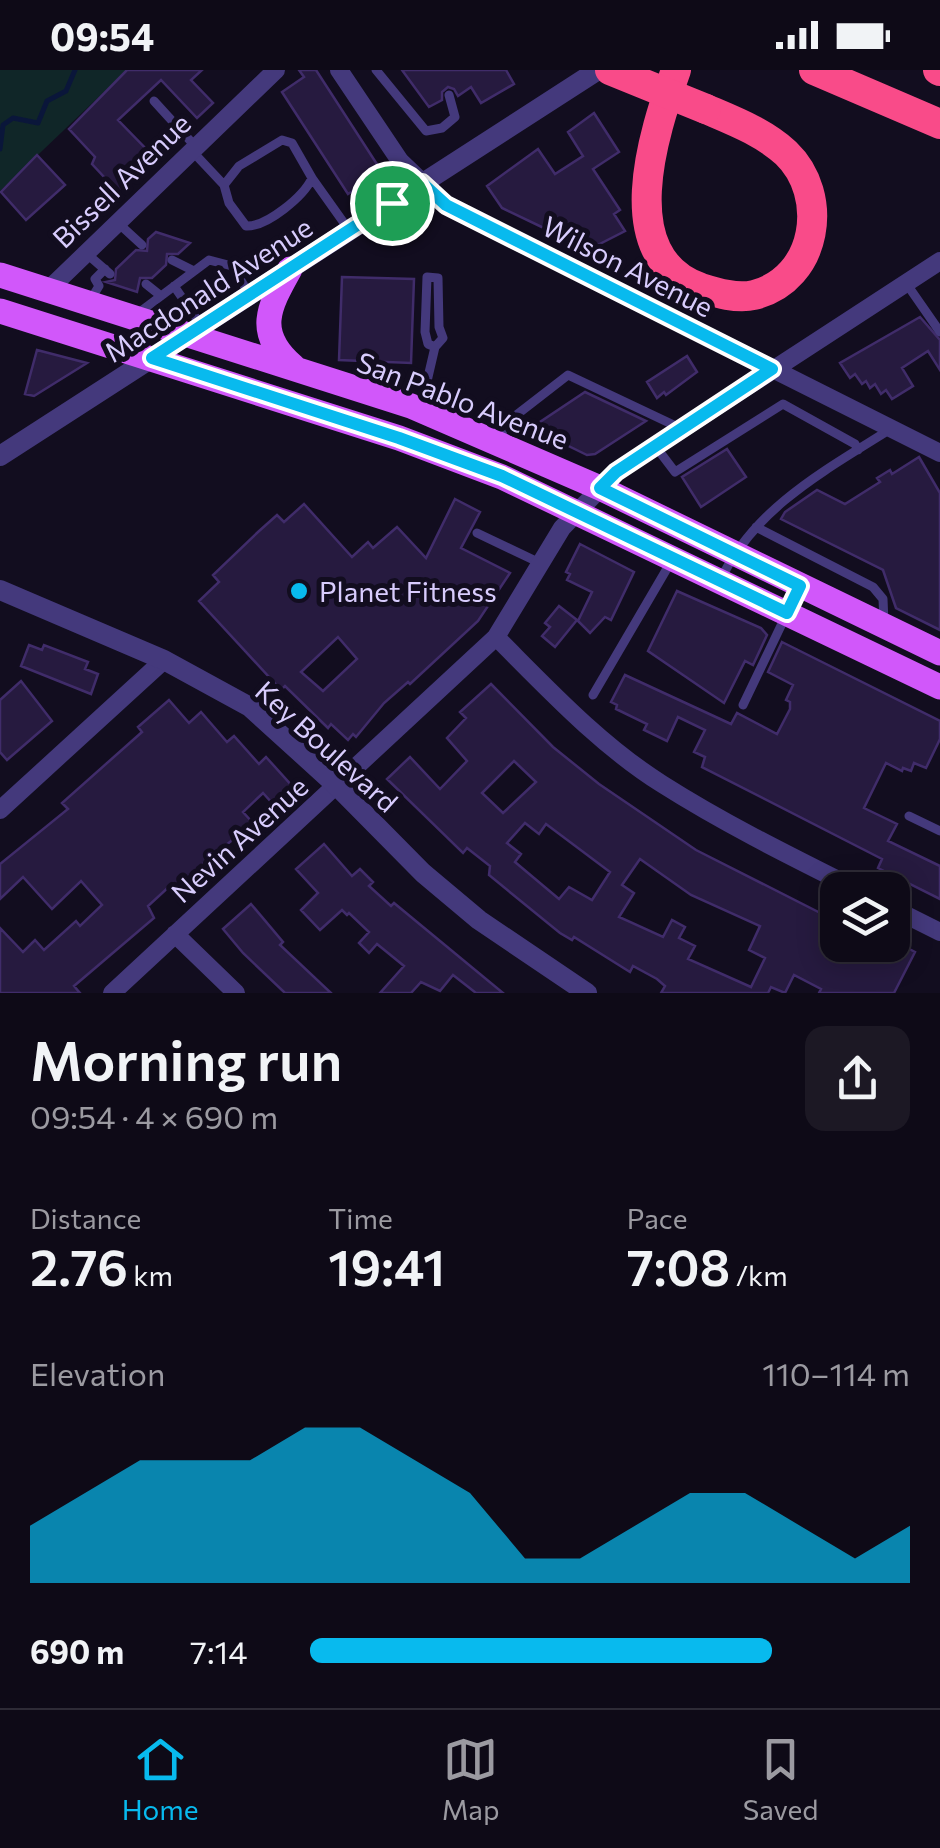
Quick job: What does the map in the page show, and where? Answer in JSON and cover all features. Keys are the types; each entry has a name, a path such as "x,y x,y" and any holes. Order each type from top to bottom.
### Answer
{"highway":[{"path":"610,70 706,110 756,131 788,155 804,179 814,208 813,236 799,263 777,283 754,294 721,294 690,284 664,262 651,233 647,202 653,136 676,70"},
{"path":"814,70 940,124"},
{"path":"868,90 940,140"}],"main road":[{"path":"290,269 273,300 268,331 274,350 296,370"},
{"name":"San Pablo Avenue","path":"0,274 132,317 194,330 296,370 420,410 600,488 940,652"},
{"name":"San Pablo Avenue","path":"0,311 410,441 578,511 940,687"}],"street":[{"name":"Bissell Avenue","path":"48,290 276,70"},
{"name":"Macdonald Avenue","path":"0,456 598,70"},
{"name":"Wilson Avenue","path":"346,73 400,162 446,205 940,453"},
{"name":"Nevin Avenue","path":"112,993 496,637 562,528 600,488 655,445 940,262"},
{"name":"Key Boulevard","path":"0,590 164,660 250,708 337,786 423,873 479,920 587,993"},
{"path":"496,637 585,725 660,783 750,836 822,872"},
{"path":"0,810 164,660"},
{"path":"910,917 940,932"},
{"path":"176,934 236,993"}],"lane":[{"path":"376,70 426,131 442,128 454,118 449,95"},
{"path":"154,102 224,185 235,212 246,226 253,227 308,187 312,178"},
{"path":"224,185 239,166 282,140 292,143 350,230"},
{"path":"117,222 142,245"},
{"path":"86,253 108,271 96,279 99,286 88,303"},
{"path":"172,260 194,271"},
{"path":"132,317 209,260 232,266 250,294"},
{"path":"420,410 434,346 443,338 439,327 438,278 427,277 425,332 428,344 434,346"},
{"path":"146,284 161,296"},
{"path":"906,284 940,332"},
{"path":"174,286 194,330"},
{"path":"496,441 510,420 568,375 681,428"},
{"path":"655,445 674,472 783,404 855,444 858,450"},
{"path":"720,581 733,554 767,512 892,428"},
{"path":"756,527 873,587 883,599 884,626"},
{"path":"478,533 540,564"},
{"path":"593,695 674,558"},
{"path":"743,705 800,586"},
{"path":"908,816 940,831"}],"green space":[{"path":"0,70 127,70 0,191"}],"building":[{"path":"127,70 202,70 191,80 213,103 197,118 161,80 118,120 153,156 118,192 92,164 95,157 69,129"},
{"path":"299,70 316,70 382,172 348,194 282,92 304,77"},
{"path":"402,70 506,70 514,84 481,103 471,87 458,96 448,87 442,92 442,100 429,107"},
{"path":"594,113 619,152 593,169 620,210 614,214 625,231 586,251 565,221 548,230 502,208 487,186 538,149 555,174 583,156 568,132"},
{"path":"37,155 65,185 26,220 1,192"},
{"path":"156,232 190,243 178,254 167,254 166,265 152,278 140,278 137,292 106,282 115,280 116,269 136,250 147,251 148,239"},
{"path":"342,277 414,279 411,363 339,360"},
{"path":"920,317 940,340 940,370 928,351 902,368 913,386 892,399 886,390 881,394 875,384 870,388 866,381 862,384 855,374 850,378 840,363"},
{"path":"37,350 87,363 34,396 25,394"},
{"path":"687,356 697,372 657,398 647,382"},
{"path":"585,392 646,421 595,454 587,455 540,432 540,422"},
{"path":"727,449 746,477 701,507 682,477"},
{"path":"919,457 940,493 940,630 896,608 883,570 781,519 817,490 845,504 880,482 877,478 890,470 892,474"},
{"path":"455,499 480,512 461,548 510,573 478,621 384,703 356,737 353,734 348,740 331,724 328,728 285,686 281,690 199,601 219,582 213,575 258,532 277,515 284,522 304,504 352,557 368,542 373,548 397,527 426,558","holes":["338,637 357,659 323,691 301,672"]},
{"path":"580,544 634,572 611,620 605,617 590,633 578,621 592,592 567,580 570,574 566,572"},
{"path":"677,591 761,628 767,635 753,665 745,661 724,703 648,651"},
{"path":"559,606 577,620 555,647 542,636 550,627 545,623"},
{"path":"782,642 940,721 940,739 926,768 914,763 911,771 902,771 886,763 864,808 897,824 888,841 940,866 940,899 910,884 910,872 878,868 882,859 702,767 705,757 694,752 705,730 678,717 667,741 644,730 647,724 616,709 617,705 611,702 625,675 731,724 737,713 777,734 790,709 786,700 793,685 768,672"},
{"path":"29,645 42,650 44,645 88,662 85,669 98,674 91,694 21,666"},
{"path":"21,681 52,721 7,760 0,752 0,700"},
{"path":"491,684 553,747 599,784 696,850 820,913 820,962 910,962 894,993 819,993 821,989 794,975 785,993 771,987 768,993 661,993 665,986 657,979 633,966 630,972 574,937 572,940 560,933 489,875 490,866 467,848 463,853 387,779 410,757 440,789 467,761 447,738 466,718 460,712","holes":["514,761 536,782 503,813 482,793","525,823 539,834 546,824 610,872 592,900 569,887 559,899 515,862 521,854 507,843","640,859 691,895 760,926 749,950 765,958 751,987 688,959 695,946 679,938 685,927 672,920 663,937 619,917 634,893 622,885"]},
{"path":"169,700 189,723 201,712 227,742 234,736 259,764 266,757 293,787 273,804 263,793 243,812 253,823 187,877 190,880 179,890 173,883 148,906 154,918 74,986 80,993 0,993 0,928 23,952 35,940 44,950 76,921 80,926 102,905 81,881 52,909 23,877 0,899 0,864 68,809 62,803 142,732 138,727"},
{"path":"324,844 352,876 360,869 373,882 369,886 391,906 394,903 503,993 476,993 453,975 440,991 421,982 411,993 380,993 404,966 377,944 369,953 359,943 369,932 349,913 342,910 320,930 301,910 318,893 296,869"},
{"path":"251,904 283,942 280,945 331,993 285,993 243,953 223,929"}],"waterway":[{"path":"0,149 3,125 13,118 38,123 47,101 66,91 75,70"}],"place":[{"name":"Planet Fitness","path":"299,591"}],"route":[{"path":"422,183 446,205 772,369 616,472 600,488 800,586 787,613 502,476 399,438 152,358 392,203 422,183"}]}
